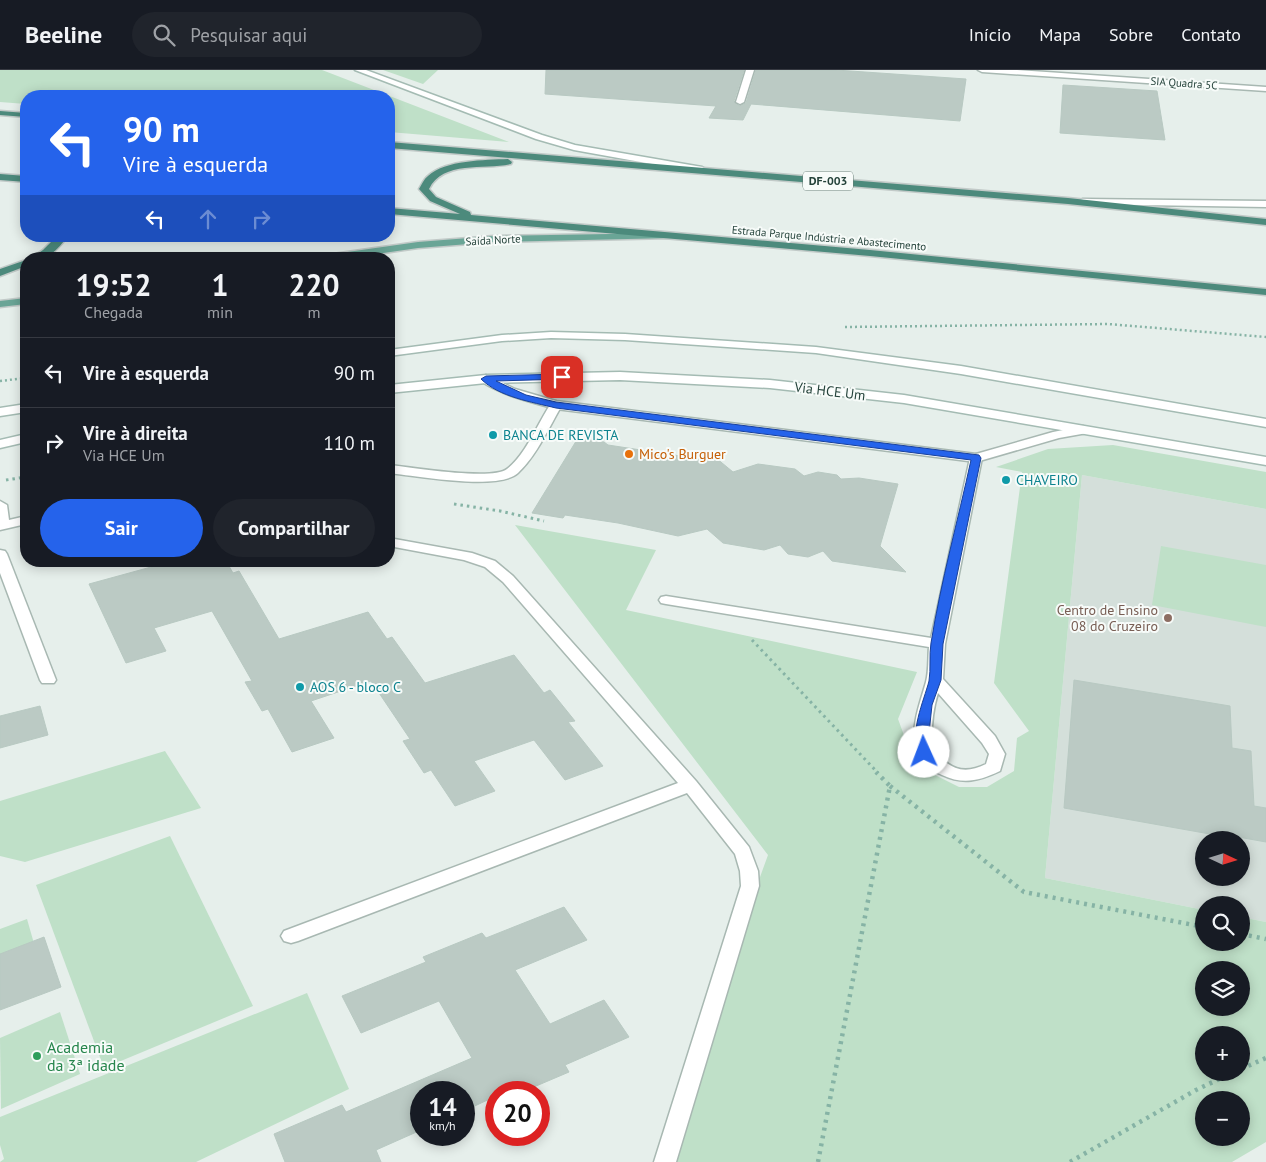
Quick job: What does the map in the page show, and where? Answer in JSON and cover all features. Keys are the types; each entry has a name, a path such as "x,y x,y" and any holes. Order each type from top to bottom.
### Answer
{"highway":[{"path":"0,113 20,115"},
{"name":"DF-003","path":"395,145 1068,202 1266,222"},
{"path":"477,219 433,199 424,189 430,178 440,171 476,165 550,158"},
{"path":"0,177 20,180"},
{"name":"Estrada Parque Indústria e Abastecimento","path":"395,212 880,254 1266,292"},
{"path":"47,252 57,242"},
{"path":"0,273 20,265"}],"main road":[{"name":"Saída Norte","path":"369,252 418,245 494,239 668,236"},
{"path":"0,304 20,302"}],"street":[{"path":"359,70 539,138 574,147 716,172"},
{"path":"740,102 750,70"},
{"name":"SIA Quadra 5C","path":"982,70 1266,88"},
{"path":"1068,202 1266,204"},
{"path":"395,352 502,338 551,335 625,337 816,350 961,370 1266,423"},
{"name":"Via HCE Um","path":"395,388 486,379 620,376 770,384 904,399 1266,461"},
{"path":"486,379 523,397 556,405 976,458 1057,435 1083,430"},
{"path":"395,470 480,478 508,475 518,467 556,405"},
{"path":"0,412 20,409"},
{"path":"0,444 20,439"},
{"path":"935,680 989,740 997,754 994,767 978,776 959,776 939,767 924,752 923,733 926,705 935,680 937,644 976,458"},
{"path":"0,505 2,526 20,522"},
{"path":"395,543 467,556 490,564 508,579 690,785 743,852 750,871 750,886 665,1162"},
{"path":"0,554 48,680"},
{"path":"666,600 937,644"},
{"path":"291,936 690,785"}],"path":[{"path":"842,327 1108,324 1266,337"},
{"path":"0,381 20,379"},
{"path":"0,481 20,478"},
{"path":"454,504 500,511 544,521"},
{"path":"723,608 890,786 1024,892 1195,925"},
{"path":"818,1162 890,786"},
{"path":"1250,936 1266,939"},
{"path":"1250,1065 1266,1058"},
{"path":"1070,1162 1215,1081"}],"shaded area":[{"name":"Centro de Ensino 08 do Cruzeiro","path":"1082,475 1266,509 1266,922 1250,919 1250,896 1195,896 1195,908 1045,878"}],"green space":[{"path":"0,70 322,70 374,90 20,90 20,104 0,102"},
{"path":"383,70 438,70 423,84"},
{"path":"395,98 509,142 395,132"},
{"path":"1113,445 1266,472 1266,509 1082,475 1045,878 1195,908 1195,951 1250,951 1250,919 1266,922 1266,1142 1232,1162 657,1162 768,855 515,525 656,550 626,610 917,672 898,719 915,765 959,787 987,787 1014,771 1017,738 1029,731 994,683 1022,472 996,467 1048,449"},
{"path":"1161,546 1266,565 1266,627 1152,605"},
{"path":"165,751 201,808 25,862 0,856 0,801"},
{"path":"170,836 253,1006 104,1068 36,885"},
{"path":"27,919 43,975 0,990 0,929"},
{"path":"307,993 349,1089 196,1162 0,1162 4,1159 0,1145 0,1117"},
{"name":"Academia da 3ª idade","path":"60,1012 80,1074 1,1109 0,1038"}],"building":[{"path":"546,70 744,70 734,101 739,106 746,103 756,70 836,70 966,79 960,121 751,104 743,120 709,118 716,106 545,94"},
{"path":"1063,85 1157,91 1165,140 1060,133"},
{"path":"578,438 604,442 608,445 687,457 688,454 716,458 733,472 758,464 795,469 804,476 818,472 837,475 841,479 859,478 898,484 880,546 906,572 832,561 823,551 808,557 788,554 780,545 764,550 723,543 707,529 678,536 618,523 565,515 563,518 532,513"},
{"name":"AOS 6 - bloco C","path":"151,567 230,567 233,573 239,571 279,639 368,612 387,639 392,637 425,683 514,655 544,693 550,690 575,721 568,722 603,766 565,780 534,740 474,761 495,791 455,806 431,770 424,773 403,741 410,739 371,681 311,701 334,738 292,752 268,709 262,711 245,682 252,681 212,611 154,628 166,651 126,663 89,584"},
{"path":"1074,680 1230,706 1232,748 1251,751 1254,806 1266,808 1266,842 1250,839 1250,831 1195,831 1064,808"},
{"path":"40,706 48,735 0,748 0,716"},
{"path":"564,907 587,940 515,970 550,1024 604,1000 629,1037 565,1065 569,1072 548,1081 485,1081 485,1101 475,1106 475,1081 418,1081 472,1058 439,1001 361,1033 342,996 426,962 423,957 482,933 486,938"},
{"path":"44,937 61,987 0,1010 0,954"},
{"path":"410,1085 410,1135 376,1150 381,1162 285,1162 274,1134 342,1105 346,1112"}],"place":[{"name":"BANCA DE REVISTA","path":"493,435"},
{"name":"Mico's Burguer","path":"629,454"},
{"name":"CHAVEIRO","path":"1006,480"},
{"name":"Centro de Ensino 08 do Cruzeiro","path":"1168,618"},
{"name":"AOS 6 - bloco C","path":"300,687"},
{"name":"Academia da 3ª idade","path":"37,1056"}],"route":[{"path":"562,377 486,379 523,397 556,405 976,458 937,644 935,680 926,705 923,733 924,752"}]}
